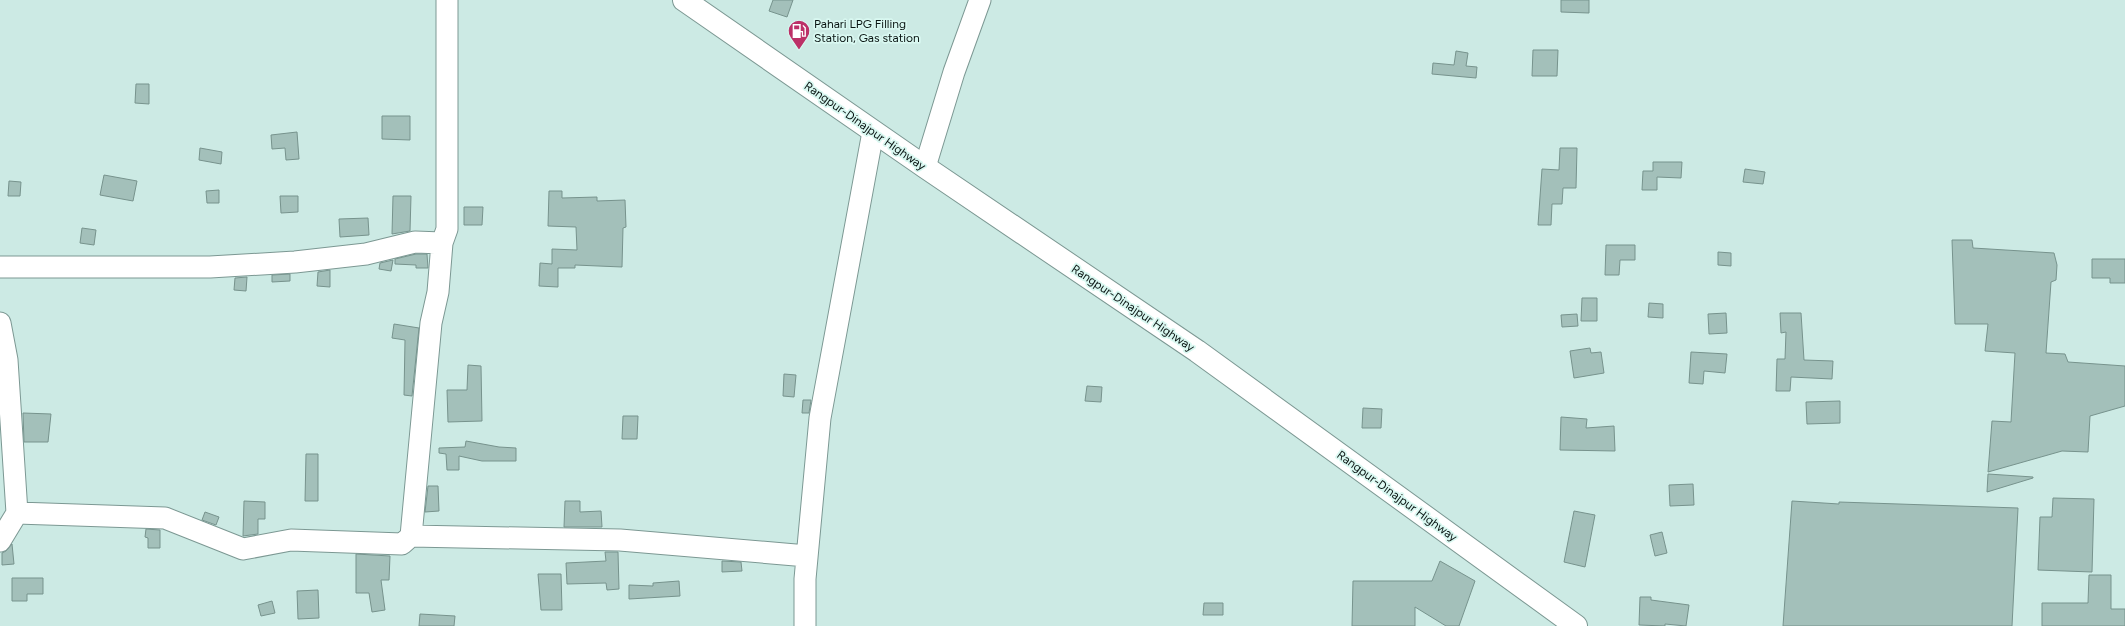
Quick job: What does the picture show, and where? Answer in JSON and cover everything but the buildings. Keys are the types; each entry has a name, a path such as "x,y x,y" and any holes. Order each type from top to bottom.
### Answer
{"highway":[{"name":"Rangpur-Dinajpur Highway","path":"684,0 925,167 1197,351 1576,626"}],"street":[{"path":"411,536 431,323 438,292 442,243 447,230 448,0"},
{"path":"925,167 954,72 980,0"},
{"path":"805,626 807,556 820,418 874,132"},
{"path":"0,267 210,267 295,262 366,254 415,242 442,243"},
{"path":"0,323 7,360 17,513 0,541"},
{"path":"17,513 165,518 243,549 291,540 402,544 411,536 620,540 807,556"}],"place":[{"name":"Pahari LPG Filling Station, Gas station","path":"799,50"}]}
